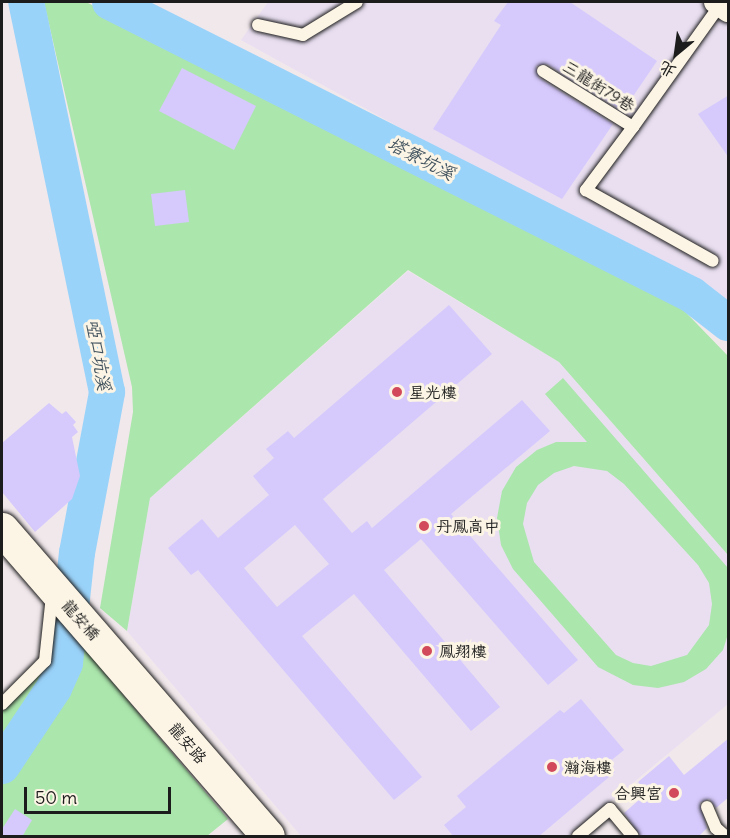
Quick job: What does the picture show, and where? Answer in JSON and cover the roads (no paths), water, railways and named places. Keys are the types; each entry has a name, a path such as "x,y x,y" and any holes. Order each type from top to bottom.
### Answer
{"street":[{"path":"2,529 53,589"},
{"name":"龍安橋","path":"53,589 108,650"},
{"name":"龍安路","path":"108,650 268,837"}],"lane":[{"path":"258,25 303,35 357,2"},
{"name":"三龍街79巷","path":"543,71 633,127 722,5"},
{"path":"633,127 586,190 713,261"},
{"path":"2,704 45,661 53,589"},
{"path":"707,807 716,828 725,837"},
{"path":"578,837 610,810 633,837"}],"waterway":[{"name":"啞口坑溪","path":"2,766 54,688 65,663 77,553 107,392 26,2"},
{"name":"塔寮坑溪","path":"110,2 692,295 728,323"}],"place":[{"name":"星光樓","path":"397,392"},
{"name":"丹鳳高中","path":"424,526"},
{"name":"鳳翔樓","path":"427,651"},
{"name":"瀚海樓","path":"552,767"},
{"name":"合興宮","path":"674,793"}]}
